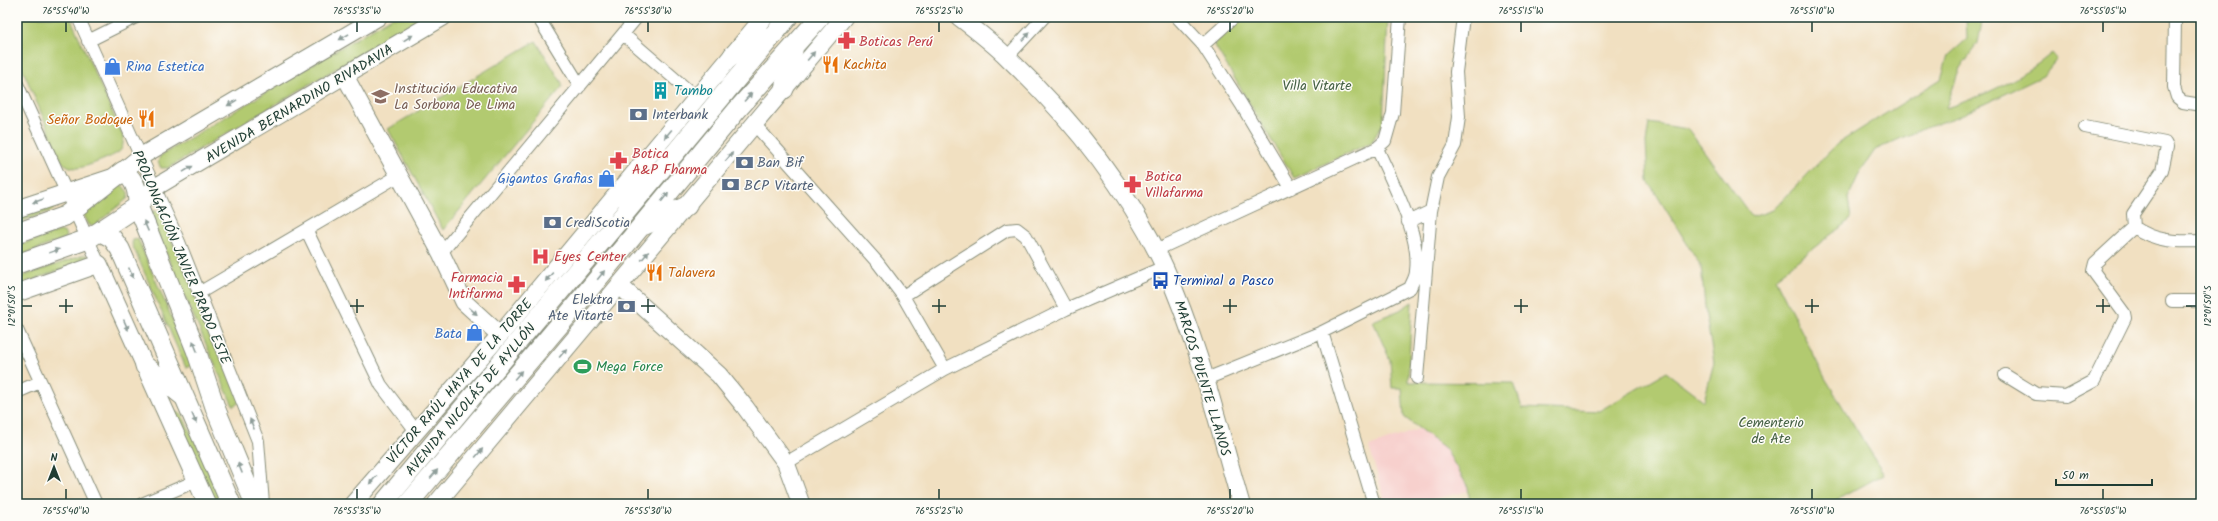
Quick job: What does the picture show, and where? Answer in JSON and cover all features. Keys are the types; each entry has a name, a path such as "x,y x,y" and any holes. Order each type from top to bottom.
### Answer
{"main road":[{"name":"AVENIDA NICOLÁS DE AYLLÓN","path":"408,504 737,110 820,17"},
{"path":"733,55 782,24"},
{"name":"AVENIDA NICOLÁS DE AYLLÓN","path":"383,504 782,24"},
{"path":"784,89 795,44"},
{"path":"624,214 640,167"},
{"path":"17,234 55,220 74,209 119,174"},
{"name":"PROLONGACIÓN JAVIER PRADO ESTE","path":"119,174 131,177 136,186 138,206 196,350 216,410 255,504"},
{"path":"17,264 94,236 138,206"},
{"path":"640,228 687,206"},
{"path":"94,236 112,238 120,249 228,501"},
{"path":"145,366 184,397"}],"street":[{"name":"PROLONGACIÓN JAVIER PRADO ESTE","path":"78,17 179,242 258,441 263,504"},
{"path":"88,41 136,17"},
{"path":"17,209 119,174 140,157 378,17"},
{"name":"AVENIDA BERNARDINO RIVADAVIA","path":"138,206 154,188 443,17"},
{"path":"538,17 580,86"},
{"path":"441,253 637,17"},
{"name":"VÍCTOR RAÚL HAYA DE LA TORRE","path":"353,504 500,335 764,17"},
{"path":"436,504 844,17"},
{"name":"MARCOS PUENTE LLANOS","path":"959,17 1007,57 1060,113 1104,166 1156,250 1186,318 1206,379 1241,504"},
{"path":"1007,57 1044,17"},
{"path":"1177,17 1203,45 1292,188"},
{"path":"1203,45 1234,17"},
{"path":"1156,250 1377,148 1385,141 1393,113 1400,17"},
{"path":"1417,378 1431,211 1438,177 1455,145 1459,117 1456,72 1463,17"},
{"path":"2175,17 2174,87 2177,97 2184,102 2201,105"},
{"path":"623,34 697,98"},
{"path":"345,76 441,253 464,302 500,335"},
{"path":"17,84 65,192 74,209 94,236 99,264 207,504"},
{"path":"755,125 878,263 903,296 945,369"},
{"path":"2085,127 2167,145 2162,171 2133,214 2134,227"},
{"path":"1206,379 1322,332 1410,288 1416,272 1416,251 1408,222 1377,148"},
{"path":"199,293 307,231 398,176"},
{"path":"1408,222 1431,211"},
{"path":"2134,227 2145,234 2167,241 2201,241"},
{"path":"2005,375 2036,394 2066,396 2094,381 2126,318 2124,313 2093,271 2095,263 2134,227"},
{"path":"903,296 1007,230 1018,229 1026,236 1066,309"},
{"path":"307,231 381,385 416,431"},
{"path":"17,293 99,264"},
{"path":"786,463 945,369 1066,309 1164,267"},
{"path":"620,286 719,375 786,463 801,504"},
{"path":"2172,300 2201,301"},
{"path":"17,330 96,504"},
{"path":"1322,332 1374,504"},
{"path":"17,392 40,382"},
{"path":"142,504 196,481"}],"shaded area":[{"path":"1419,429 1445,448 1469,491 1412,504 1386,504 1369,447"}],"green space":[{"path":"17,17 70,17 123,136 123,145 120,151 106,159 77,168 67,166 62,162 17,56"},
{"path":"392,17 423,17 168,168 161,168 158,162 160,156"},
{"name":"Villa Vitarte","path":"1244,17 1388,17 1383,123 1372,142 1294,178 1214,44"},
{"name":"Cementerio de Ate","path":"1966,17 1983,17 1978,43 1960,68 1946,108 2002,86 2028,71 2052,53 2057,59 2043,76 1957,117 1917,131 1875,150 1860,172 1848,198 1851,219 1775,278 1825,378 1884,474 1829,504 1470,504 1468,487 1445,448 1404,417 1402,388 1392,388 1390,360 1373,321 1400,310 1412,302 1408,382 1514,383 1522,408 1599,411 1666,372 1704,401 1714,362 1706,316 1701,266 1648,181 1646,143 1649,123 1688,129 1752,217 1773,210 1837,144 1941,79 1948,56 1967,39"},
{"path":"536,41 562,83 562,87 443,230 388,129"},
{"path":"121,184 128,192 128,198 94,226 89,225 83,213"},
{"path":"53,205 53,210 17,223 17,216"},
{"path":"153,211 156,211 161,216 242,401 233,406 151,219"},
{"path":"60,231 65,233 66,238 17,257 17,246"},
{"path":"138,239 192,365 186,368 132,244 133,240"},
{"path":"84,255 88,256 89,259 17,286 17,278"},
{"path":"177,412 182,415 201,453 222,504 216,504 191,454 174,413"}],"place":[{"name":"Boticas Perú","path":"846,41"},
{"name":"Kachita","path":"830,64"},
{"name":"Rina Estetica","path":"113,66"},
{"name":"Tambo","path":"661,90"},
{"name":"Institución Educativa La Sorbona De Lima","path":"381,96"},
{"name":"Interbank","path":"639,114"},
{"name":"Señor Bodoque","path":"146,119"},
{"name":"Botica A&P Fharma","path":"619,161"},
{"name":"Ban Bif","path":"744,162"},
{"name":"Gigantos Grafias","path":"606,178"},
{"name":"Botica Villafarma","path":"1132,184"},
{"name":"BCP Vitarte","path":"731,185"},
{"name":"CrediScotia","path":"552,222"},
{"name":"Eyes Center","path":"541,256"},
{"name":"Talavera","path":"655,272"},
{"name":"Terminal a Pasco","path":"1160,280"},
{"name":"Farmacia Intifarma","path":"516,285"},
{"name":"Elektra Ate Vitarte","path":"626,307"},
{"name":"Bata","path":"475,333"},
{"name":"Mega Force","path":"583,366"}]}
